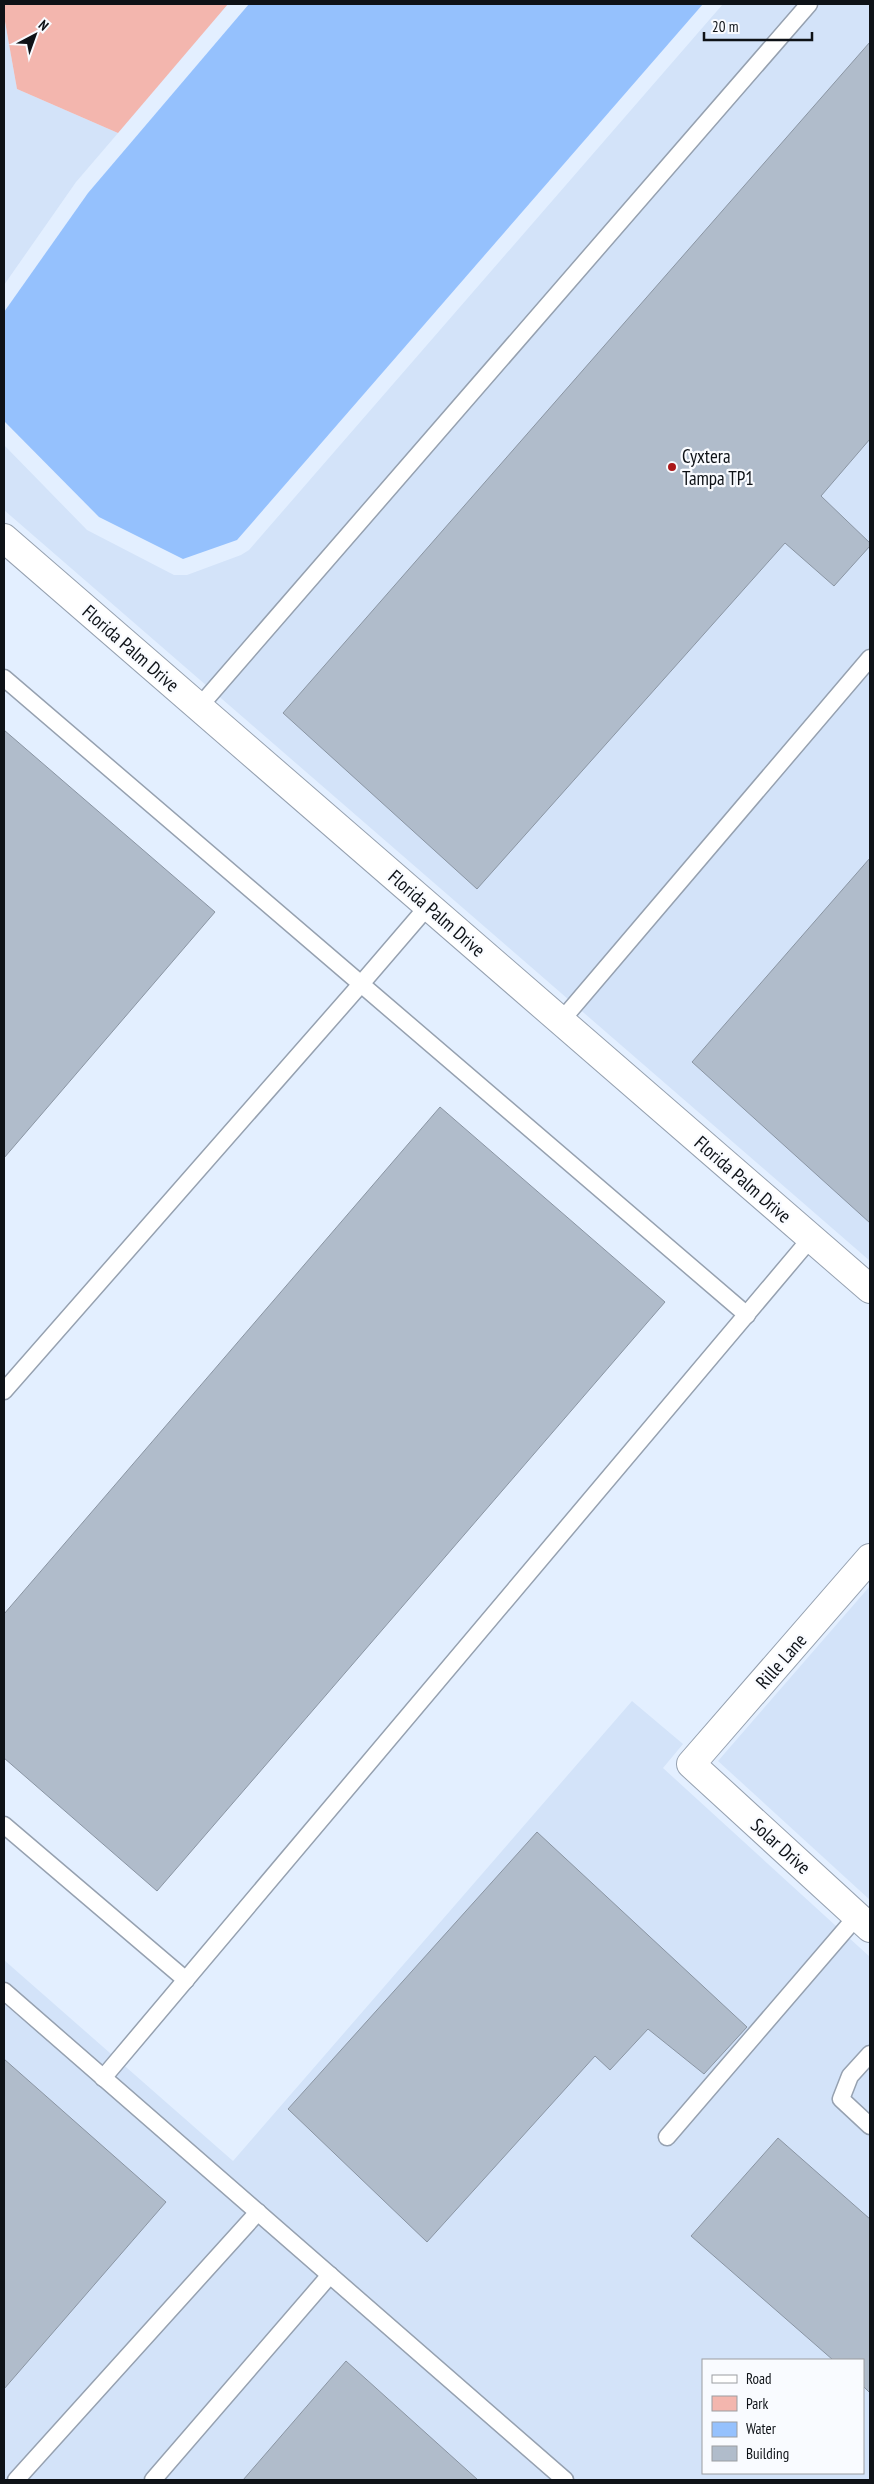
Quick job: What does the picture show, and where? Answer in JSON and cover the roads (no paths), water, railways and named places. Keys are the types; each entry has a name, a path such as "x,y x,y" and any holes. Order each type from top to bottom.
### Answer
{"street":[{"name":"Florida Palm Drive","path":"4,538 870,1289"},
{"name":"Rille Lane","path":"691,1764 870,1558"},
{"name":"Solar Drive","path":"691,1764 864,1922"}],"lane":[{"path":"199,707 809,4"},
{"path":"561,1021 870,658"},
{"path":"4,678 747,1315"},
{"path":"4,1391 428,906"},
{"path":"103,2078 811,1238"},
{"path":"4,1824 186,1980"},
{"path":"668,2137 864,1922"},
{"path":"4,1991 565,2480"},
{"path":"870,2054 850,2076 842,2099 870,2126"},
{"path":"16,2480 258,2212"},
{"path":"153,2480 330,2275"}],"water":[{"path":"249,4 703,4 237,540 183,559 99,517 4,421 4,312 88,193"}],"place":[{"name":"Cyxtera Tampa TP1","path":"672,467"}]}
